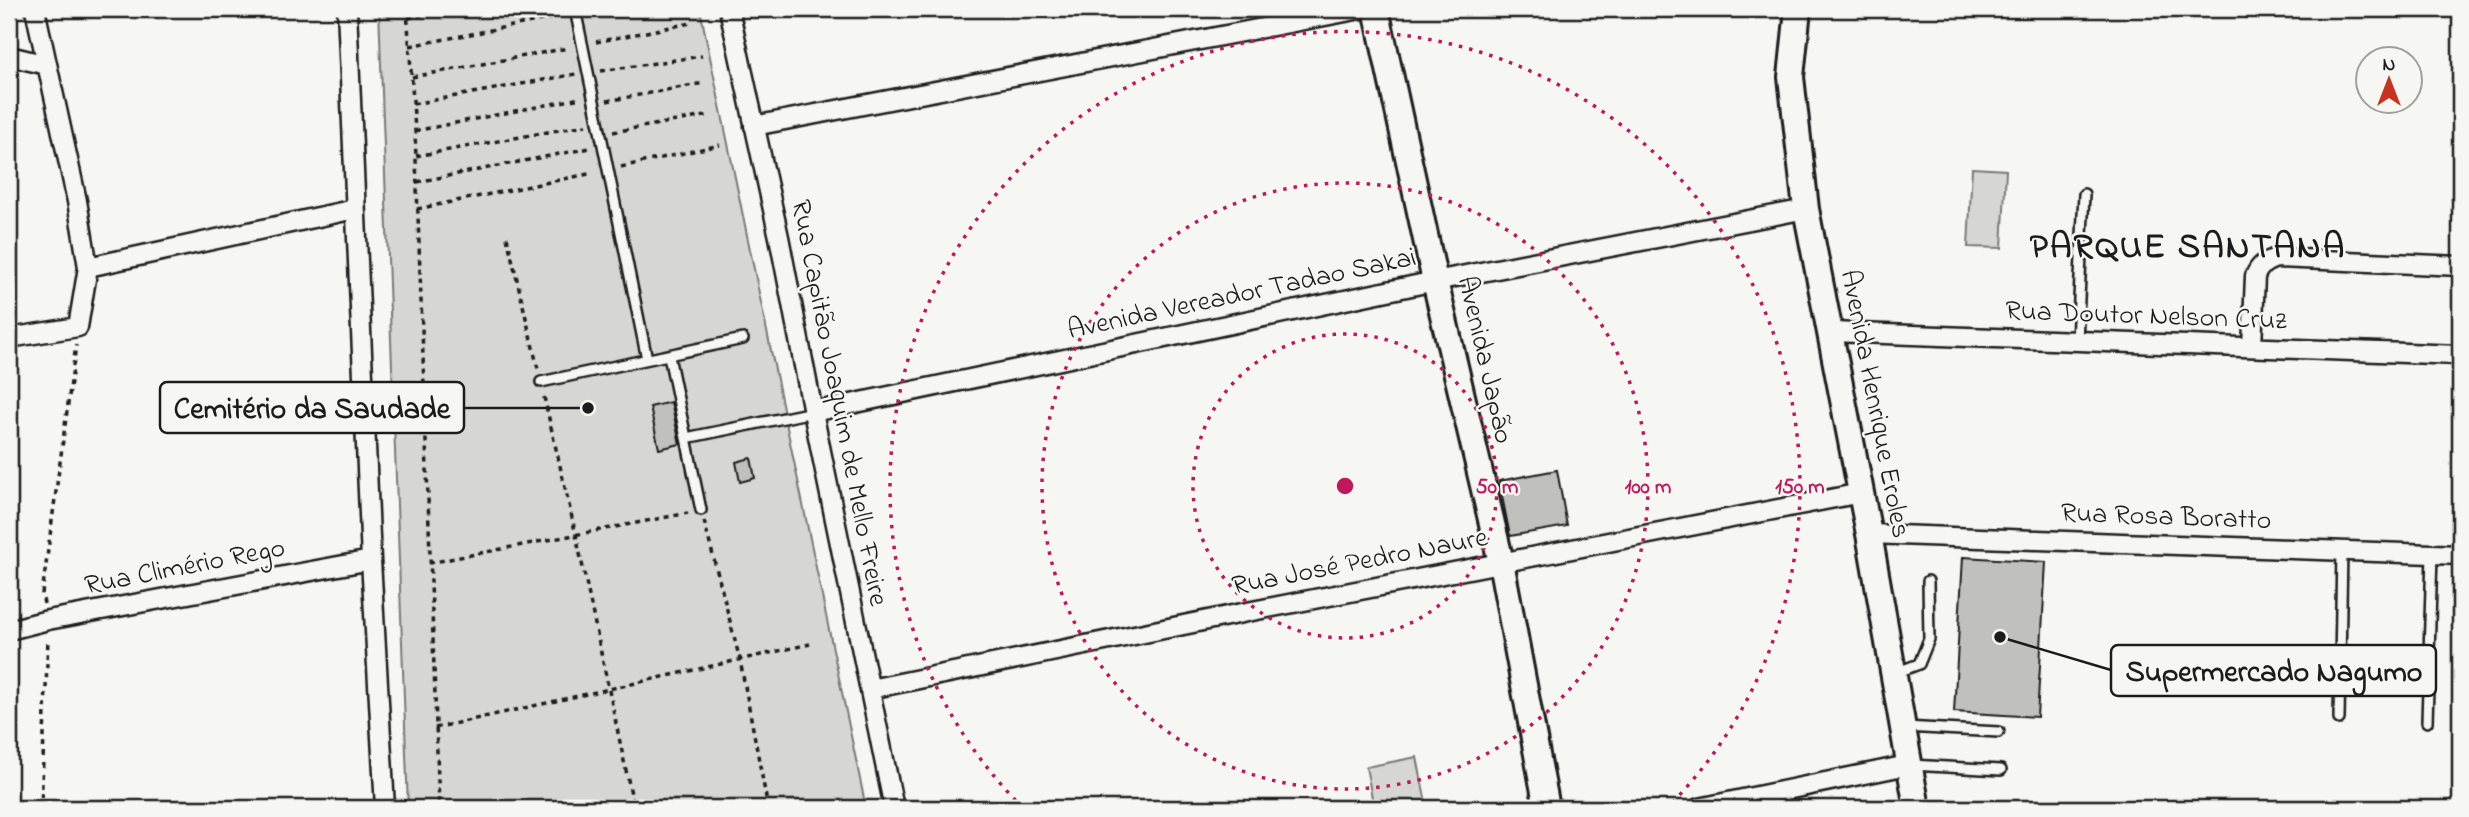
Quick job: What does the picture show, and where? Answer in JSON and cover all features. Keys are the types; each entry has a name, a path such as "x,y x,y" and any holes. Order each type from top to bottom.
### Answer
{"main road":[{"name":"Avenida Japão","path":"1376,9 1435,281 1501,562 1547,808"},
{"name":"Avenida Henrique Eroles","path":"1798,9 1791,77 1806,209 1869,534 1917,808"}],"street":[{"path":"9,338 78,327 88,267 77,201 35,9"},
{"path":"347,9 371,560 385,808"},
{"name":"Rua Capitão Joaquim de Mello Freire","path":"729,9 779,237 894,808"},
{"path":"754,126 1361,9"},
{"path":"9,56 47,65"},
{"path":"88,267 355,209"},
{"name":"Avenida Vereador Tadao Sakai","path":"813,412 1435,281 1806,209"},
{"path":"2252,347 2255,276 2259,266 2266,261 2277,258 2460,267"},
{"name":"Rua Doutor Nelson Cruz","path":"1831,332 2460,355"},
{"name":"Rua José Pedro Naure","path":"870,689 1501,562 1861,493"},
{"name":"Rua Rosa Boratto","path":"1869,534 2460,555"},
{"name":"Rua Climério Rego","path":"9,630 48,620 371,560"},
{"path":"1710,807 1908,765"}],"lane":[{"path":"575,11 647,359"},
{"path":"2077,341 2084,194"},
{"path":"541,382 743,339"},
{"path":"669,356 701,510"},
{"path":"686,438 813,412"},
{"path":"2339,719 2342,551"},
{"path":"2427,722 2432,554"},
{"path":"1893,674 1919,664 1929,639 1928,581"},
{"path":"1902,727 1999,732"},
{"path":"1908,765 2001,770"}],"path":[{"path":"407,9 415,131 439,808"},
{"path":"408,18 449,9"},
{"path":"410,46 575,11 600,9"},
{"path":"412,77 691,23"},
{"path":"413,104 588,72 702,56"},
{"path":"415,131 594,99 704,83"},
{"path":"601,134 711,115"},
{"path":"416,156 599,122"},
{"path":"417,209 720,145"},
{"path":"416,182 603,146"},
{"path":"41,808 48,620 42,594 78,327"},
{"path":"429,563 701,510 740,660 768,807 761,808"},
{"path":"576,535 634,808"},
{"path":"435,728 810,644"},
{"path":"811,808 848,802"}],"shaded area":[{"path":"379,9 700,9 866,808 408,808"},
{"path":"1972,168 2006,170 2002,248 1968,247"},
{"path":"1417,757 1427,808 1374,808 1366,767"}],"building":[{"path":"671,402 680,444 659,449 650,407"},
{"path":"751,458 755,478 740,482 736,462"},
{"path":"1557,470 1567,526 1510,536 1499,481"},
{"path":"1963,557 2046,562 2037,717 1954,712"}],"place":[{"name":"Cemitério da Saudade","path":"588,408"},
{"name":"Supermercado Nagumo","path":"2000,637"}],"district":[{"name":"PARQUE SANTANA","path":"2188,248"}]}
